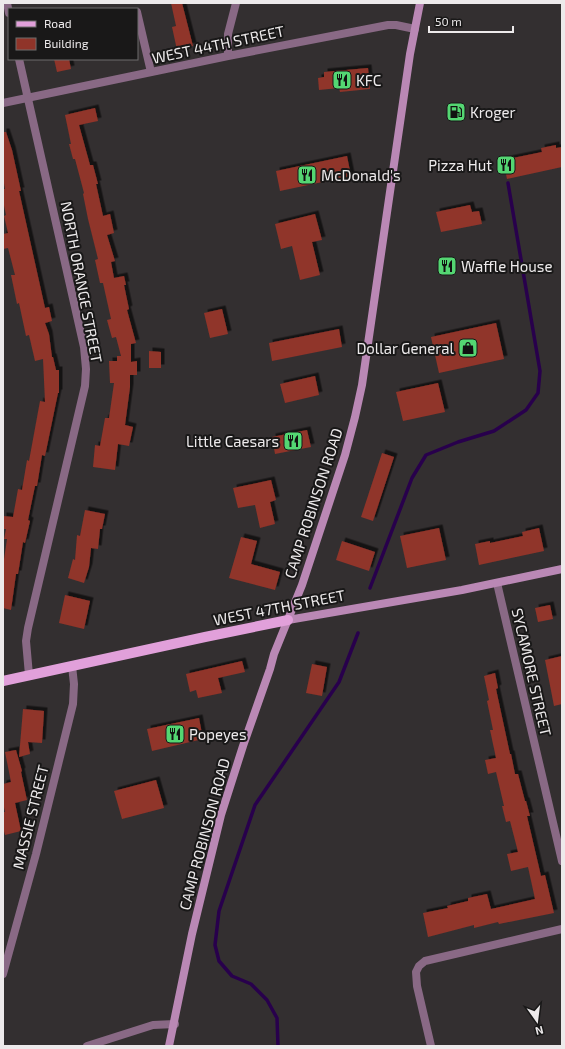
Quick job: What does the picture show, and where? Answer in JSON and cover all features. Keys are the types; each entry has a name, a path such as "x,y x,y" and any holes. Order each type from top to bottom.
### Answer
{"main road":[{"name":"CAMP ROBINSON ROAD","path":"170,1046 194,927 221,815 274,654 302,585 345,455 356,414 362,385 410,54 420,3"},
{"name":"WEST 47TH STREET","path":"3,681 205,636 462,590 562,569"}],"street":[{"path":"228,56 228,34 236,3"},
{"path":"138,15 150,72"},
{"name":"WEST 44TH STREET","path":"3,103 228,56 388,25 415,29"},
{"name":"NORTH ORANGE STREET","path":"20,60 84,347 86,369 85,386 28,628 26,641 29,675"},
{"name":"SYCAMORE STREET","path":"497,583 562,861"},
{"name":"MASSIE STREET","path":"3,974 36,854 72,704 74,684 72,666"},
{"path":"431,1046 417,986 416,972 419,966 425,961 562,929"},
{"path":"87,1046 153,1025 175,1024"}],"building":[{"path":"171,3 182,3 193,46 177,50 172,27 176,26"},
{"path":"54,60 69,60 71,69 57,72"},
{"path":"368,68 370,89 340,92 339,88 319,90 318,78 324,77 324,72"},
{"path":"95,108 98,121 79,125 90,165 93,165 98,184 96,184 103,216 110,214 114,233 107,235 115,261 111,262 114,278 124,276 126,285 124,285 129,309 127,310 136,343 131,344 131,362 137,361 137,375 130,375 125,425 133,427 129,446 118,444 115,470 93,467 95,445 100,446 105,418 109,418 114,383 110,383 109,361 117,361 117,356 121,356 116,337 112,338 107,320 111,319 103,283 100,283 95,260 98,259 88,219 84,193 75,159 73,159 69,144 71,144 65,115"},
{"path":"3,132 6,132 12,150 21,191 19,191 45,308 49,307 52,321 45,323 49,334 52,357 56,370 59,370 59,393 45,456 42,455 37,486 35,486 28,520 30,521 25,543 23,542 18,574 16,574 11,610 3,608 3,566 7,539 4,539 6,529 3,529 3,516 13,517 18,489 22,490 27,460 29,461 40,401 45,402 43,359 35,361 29,335 26,336 19,303 17,304 11,275 15,275 8,248 3,249 3,234 8,233 4,216 6,215 3,201 3,189 5,189 3,178"},
{"path":"556,145 556,148 562,147 562,167 507,179 503,160 542,152 541,148"},
{"path":"347,156 351,176 280,191 276,171"},
{"path":"470,205 472,212 479,211 482,224 441,232 436,212"},
{"path":"315,214 322,240 312,242 320,275 300,280 292,246 281,249 275,224"},
{"path":"222,309 228,334 210,338 204,313"},
{"path":"496,323 504,359 439,373 431,337"},
{"path":"339,329 342,347 272,361 269,343"},
{"path":"149,351 161,352 161,368 149,368"},
{"path":"315,376 319,395 285,403 280,384"},
{"path":"438,383 445,412 403,421 396,392"},
{"path":"307,430 311,447 275,454 272,437"},
{"path":"382,453 394,457 373,521 361,517"},
{"path":"271,480 276,500 270,502 275,524 260,528 255,505 238,508 233,488"},
{"path":"85,510 105,514 102,529 100,529 98,549 91,548 89,567 84,583 68,578 73,559 75,560 77,535 80,536"},
{"path":"439,528 446,560 407,568 400,536"},
{"path":"539,528 544,551 479,565 475,544 490,541 490,543 523,536 522,532"},
{"path":"241,537 257,541 251,564 280,572 275,590 229,578"},
{"path":"342,541 375,552 369,571 336,560"},
{"path":"65,595 90,601 84,629 59,623"},
{"path":"550,605 553,619 538,622 535,608"},
{"path":"562,656 562,704 554,706 545,660"},
{"path":"242,661 245,672 218,678 222,693 198,698 196,690 190,692 186,674"},
{"path":"312,664 327,667 322,696 306,693"},
{"path":"495,673 498,688 496,689 510,754 515,774 518,774 526,801 530,816 527,816 541,876 545,875 554,913 499,924 498,922 474,928 474,925 428,937 423,913 448,908 447,906 468,901 468,898 487,894 491,909 535,899 528,867 511,871 507,854 518,852 510,821 506,822 496,772 488,774 485,760 496,758 490,730 493,730 484,676"},
{"path":"23,709 44,711 42,743 28,742 30,754 19,757"},
{"path":"199,718 203,739 152,751 147,729"},
{"path":"16,750 22,771 27,800 15,803 21,831 5,835 3,828 3,812 5,812 3,803 3,784 11,782 5,752"},
{"path":"156,780 164,808 122,819 114,791"}],"waterway":[{"path":"370,588 412,478 426,455 458,442 494,431 526,410 538,393 540,371 508,183"},
{"path":"278,1046 277,1018 267,1000 251,984 232,976 219,961 215,945 219,911 255,805 339,682 358,633"}],"place":[{"name":"KFC","path":"342,80"},
{"name":"Kroger","path":"456,112"},
{"name":"Pizza Hut","path":"506,165"},
{"name":"McDonald's","path":"307,175"},
{"name":"Waffle House","path":"447,266"},
{"name":"Dollar General","path":"468,348"},
{"name":"Little Caesars","path":"293,441"},
{"name":"Popeyes","path":"175,734"}]}
